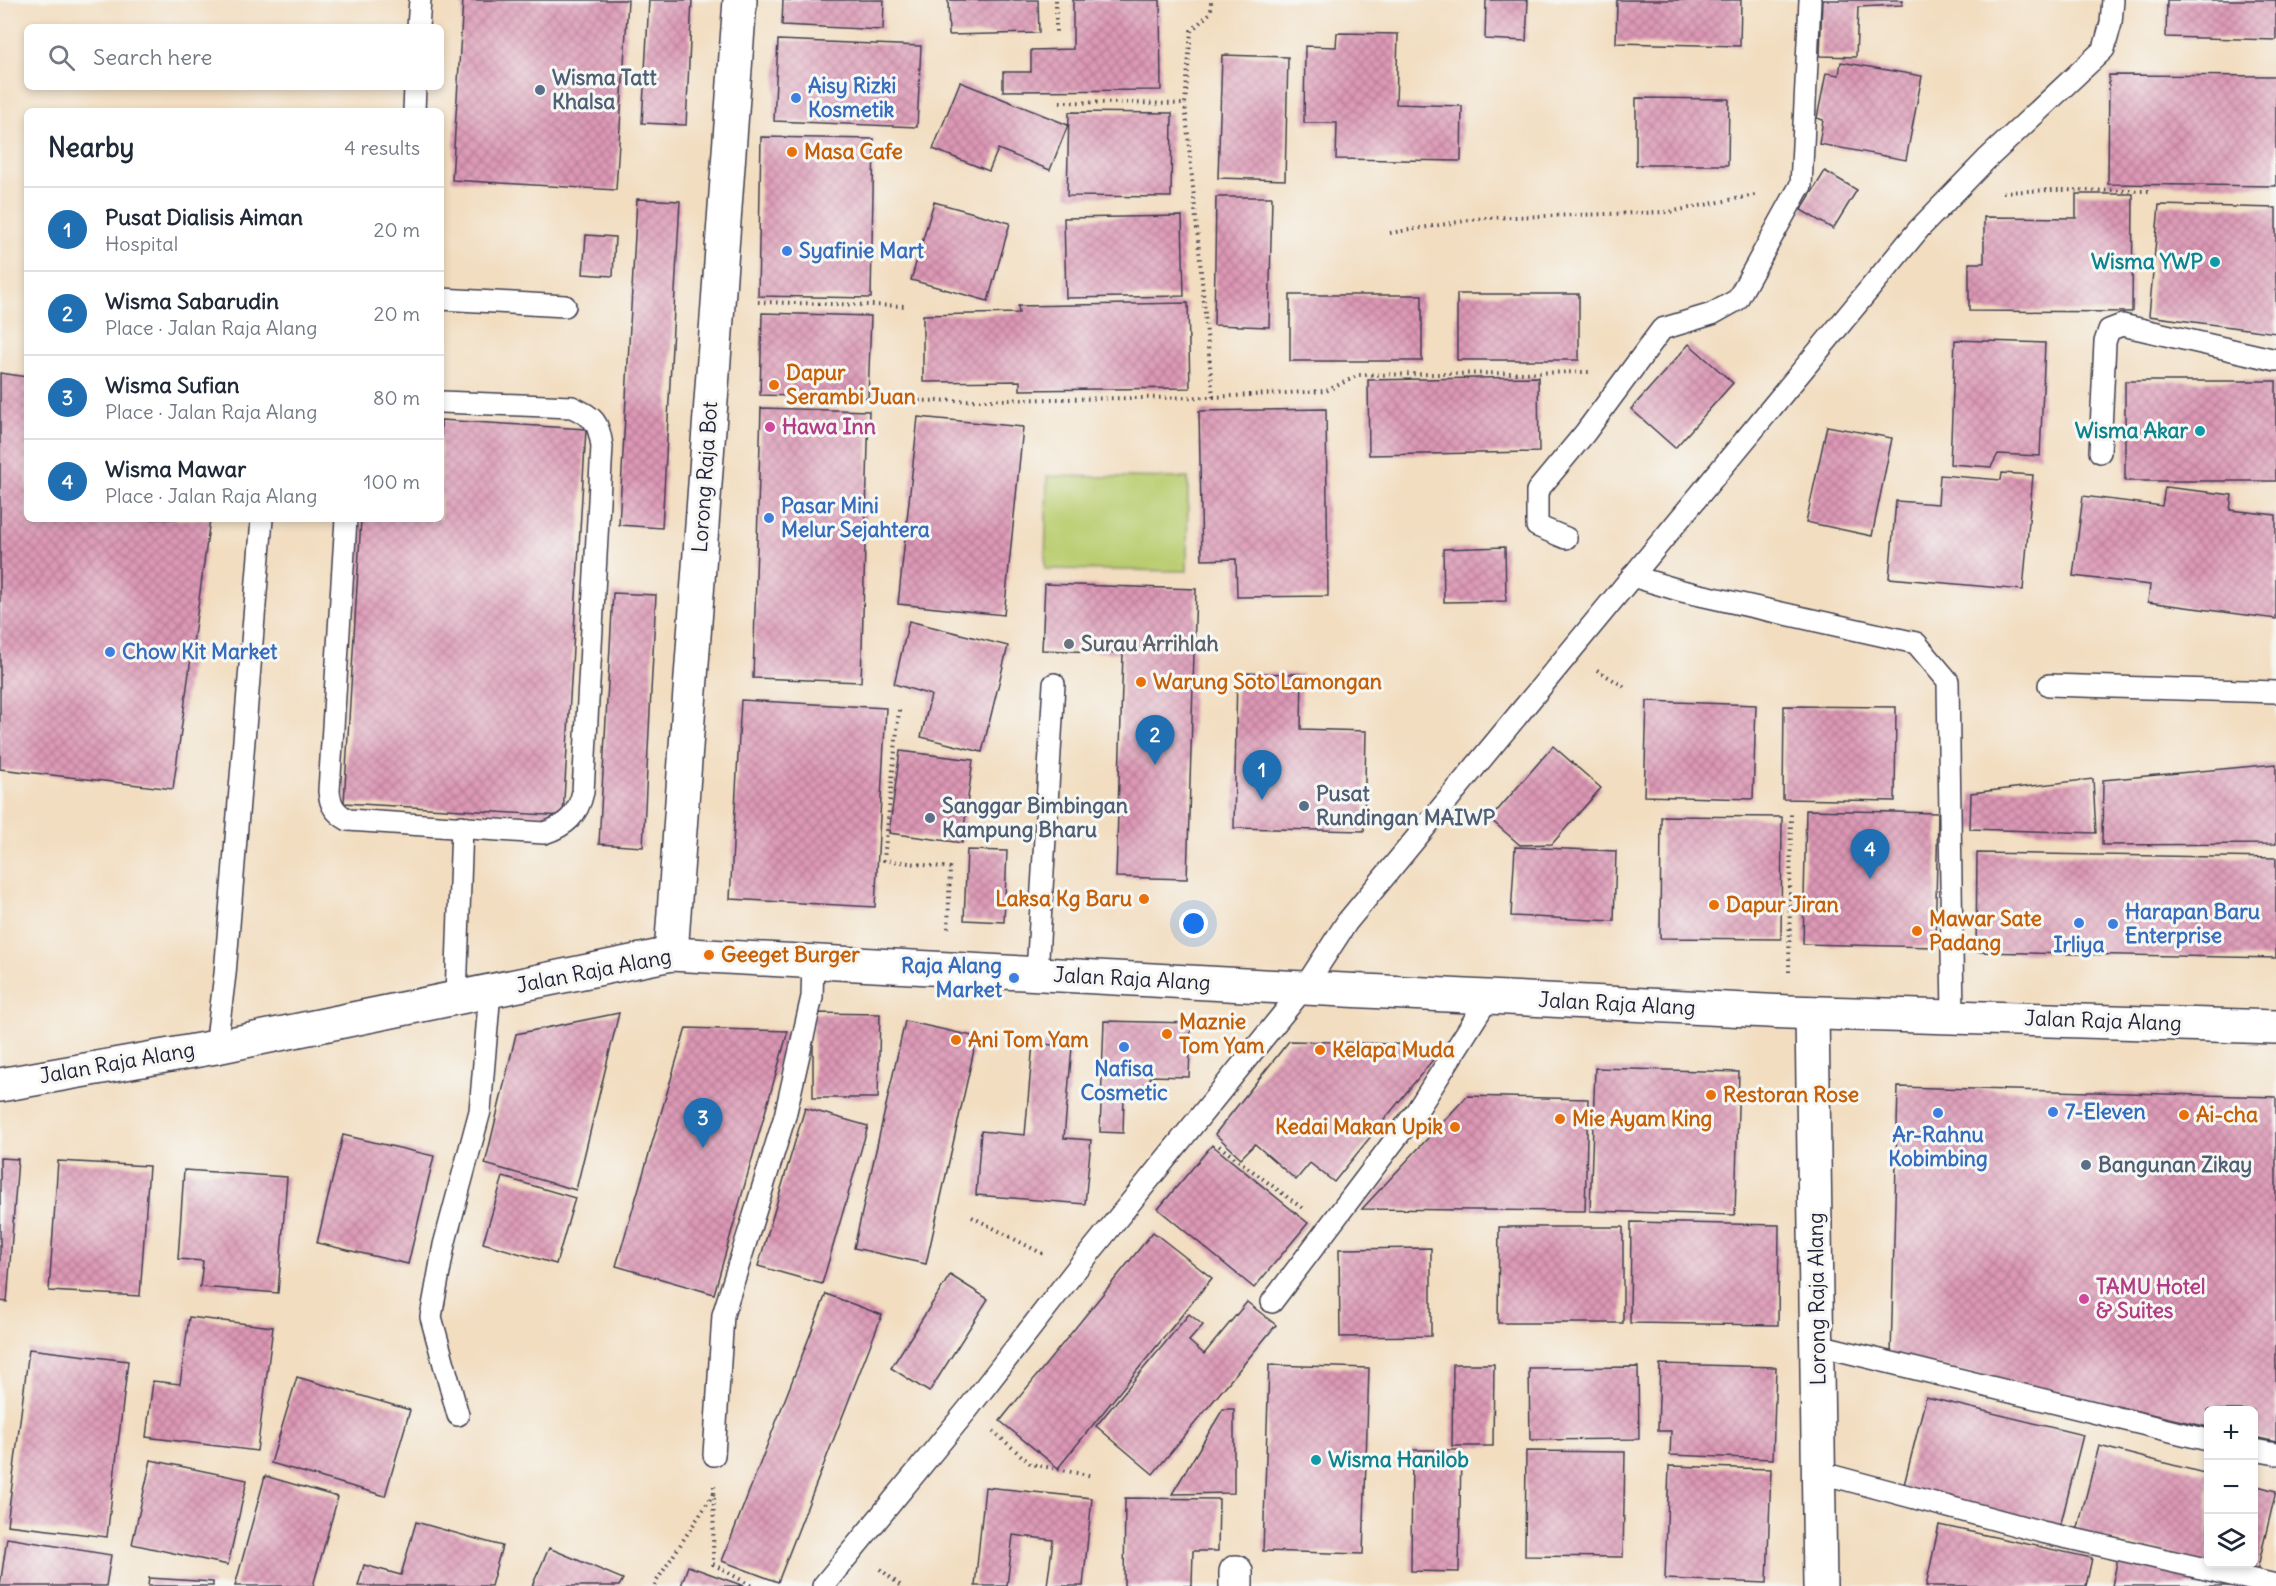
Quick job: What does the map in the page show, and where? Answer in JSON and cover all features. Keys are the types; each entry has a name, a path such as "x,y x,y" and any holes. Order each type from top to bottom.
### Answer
{"street":[{"name":"Lorong Raja Bot","path":"671,954 740,0"},
{"name":"Jalan Raja Alang","path":"0,1085 216,1047 671,954 1801,1012 2276,1027"},
{"name":"Lorong Raja Alang","path":"1801,1012 1818,1345 1820,1586"}],"lane":[{"path":"418,24 420,0"},
{"path":"1566,538 1537,526 1537,491 1585,433 1662,329 1712,314 1737,300 1801,186 1810,0"},
{"path":"823,1586 968,1409 1075,1271 1304,988 1347,922 1920,229 1986,160 2104,49 2111,23 2113,0"},
{"path":"414,108 415,90"},
{"path":"444,299 565,306"},
{"path":"2100,452 2105,342 2109,330 2122,325 2276,360"},
{"path":"346,522 330,802 338,814 348,820 544,832 560,827 570,819 580,804 584,780 602,446 599,428 589,415 572,407 444,402"},
{"path":"216,1047 225,974 262,522"},
{"path":"1632,576 1682,591 1916,643 1948,681 1953,1017"},
{"path":"1037,974 1054,684"},
{"path":"2049,685 2276,692"},
{"path":"456,997 462,826"},
{"path":"714,1455 723,1315 785,1116 812,997 813,962"},
{"path":"458,1415 431,1317 444,1245 480,1111 490,991"},
{"path":"1272,1302 1416,1112 1489,997"},
{"path":"1818,1345 2204,1439"},
{"path":"2258,1451 2276,1454"},
{"path":"1818,1472 2042,1532 2276,1585"}],"path":[{"path":"1056,0 1056,32"},
{"path":"1211,0 1211,12 1191,31 1185,104 1213,397"},
{"path":"1060,102 1185,104"},
{"path":"1390,233 1483,218 1669,212 1801,186"},
{"path":"2006,193 2055,190 2152,191"},
{"path":"718,301 907,306"},
{"path":"907,401 1213,397 1326,391 1359,375 1630,371"},
{"path":"1609,678 1625,687"},
{"path":"899,710 884,860 950,868 947,969"},
{"path":"1791,814 1801,1012"},
{"path":"1196,1121 1221,1148 1328,1227"},
{"path":"972,1217 1075,1271"},
{"path":"968,1409 1031,1464 1093,1476"},
{"path":"714,1455 712,1564 752,1586"},
{"path":"655,1586 714,1493"}],"green space":[{"path":"1047,476 1188,478 1187,571 1045,569"}],"building":[{"name":"Wisma Tatt Khalsa","path":"463,0 628,0 616,190 452,180"},
{"path":"649,0 692,0 686,125 642,123"},
{"path":"783,0 884,0 883,30 782,25"},
{"path":"948,0 1038,0 1039,33 949,35"},
{"path":"1073,0 1160,0 1161,90 1003,91 1003,72 1031,72 1031,50 1073,49"},
{"path":"1486,0 1528,0 1526,41 1485,39"},
{"path":"1617,0 1741,0 1740,46 1616,43"},
{"path":"1822,0 1903,0 1902,5 1858,7 1856,57 1820,56"},
{"path":"2167,0 2276,0 2276,40 2166,37"},
{"path":"1337,33 1398,34 1396,104 1462,106 1461,161 1336,159 1337,123 1304,123 1305,46 1336,47"},
{"path":"778,40 921,46 917,127 774,121"},
{"path":"1222,55 1288,57 1285,180 1218,178"},
{"path":"1841,62 1922,76 1906,160 1819,144 1823,120 1817,118 1826,73 1839,75"},
{"path":"2109,75 2276,76 2276,186 2108,184"},
{"path":"960,82 1068,125 1050,170 998,149 989,171 933,149"},
{"path":"1636,98 1729,99 1728,165 1636,165"},
{"path":"1069,112 1172,113 1171,197 1067,196"},
{"path":"761,137 874,139 871,298 758,296"},
{"path":"1825,171 1857,190 1833,229 1801,210"},
{"path":"2076,194 2133,194 2132,312 1969,311 1969,263 1984,263 1984,217 2076,218"},
{"path":"1216,197 1272,197 1269,327 1214,325"},
{"path":"637,199 680,201 662,528 619,525"},
{"path":"934,202 1010,223 988,301 911,280"},
{"name":"Wisma YWP","path":"2159,205 2276,208 2276,333 2149,316"},
{"path":"1182,216 1184,296 1066,298 1064,218"},
{"path":"586,235 615,237 613,276 583,274"},
{"path":"1457,294 1579,294 1579,360 1457,360"},
{"path":"1290,295 1422,295 1422,361 1290,361"},
{"path":"1188,303 1190,388 1020,390 1020,381 923,382 923,315 1019,313 1018,306"},
{"path":"762,313 871,316 868,398 760,395"},
{"path":"1955,340 2045,343 2040,456 1998,454 1991,467 1950,464"},
{"path":"1689,344 1733,383 1675,448 1631,409"},
{"name":"Chow Kit Market","path":"0,373 24,377 24,522 210,522 173,789 0,769"},
{"path":"1538,377 1539,452 1369,455 1368,380"},
{"name":"Wisma Akar","path":"2125,381 2276,381 2276,481 2125,481"},
{"path":"761,408 869,411 861,682 753,678"},
{"path":"1326,409 1328,596 1237,597 1236,559 1202,560 1199,411"},
{"path":"918,417 1023,427 1004,615 898,604"},
{"path":"444,420 586,429 563,816 344,803 361,522 444,522"},
{"path":"1827,426 1892,438 1872,536 1806,522"},
{"path":"2002,473 2033,475 2023,590 1889,578 1896,501 1938,504 1940,475 2001,480"},
{"path":"2165,487 2232,495 2230,510 2276,515 2276,619 2148,602 2150,585 2073,576 2083,496 2162,506"},
{"path":"1505,547 1506,601 1444,602 1443,549"},
{"path":"1045,584 1196,589 1187,879 1116,877 1123,653 1042,650"},
{"path":"613,593 656,595 643,847 599,844"},
{"path":"909,621 1008,646 982,752 921,737 931,695 894,684"},
{"path":"1237,673 1302,674 1301,729 1366,731 1364,831 1234,828"},
{"path":"741,700 886,708 875,907 730,899"},
{"path":"1647,701 1756,705 1753,799 1644,796"},
{"path":"1784,706 1896,707 1895,801 1783,799"},
{"path":"1553,746 1601,788 1552,844 1520,845 1490,819"},
{"path":"900,751 973,760 962,843 889,833"},
{"path":"2276,764 2276,844 2102,845 2103,780"},
{"path":"2093,779 2096,833 1970,829 1971,793"},
{"path":"1806,810 1938,813 1935,947 1803,944"},
{"path":"1661,816 1782,817 1781,939 1660,938"},
{"path":"1515,847 1616,851 1614,921 1511,916"},
{"path":"967,850 1007,851 1004,922 964,920"},
{"path":"1977,853 2276,858 2276,958 1976,952"},
{"path":"619,1013 576,1190 485,1164 516,1034"},
{"path":"813,1013 880,1014 878,1098 813,1098"},
{"path":"905,1021 977,1037 926,1264 854,1248"},
{"path":"1104,1021 1191,1023 1189,1077 1150,1076 1150,1098 1124,1098 1123,1133 1100,1132"},
{"path":"686,1028 788,1031 714,1294 616,1266"},
{"path":"1289,1041 1444,1046 1334,1182 1310,1163 1296,1180 1255,1144 1241,1158 1215,1134"},
{"path":"1033,1043 1072,1047 1064,1138 1091,1140 1085,1204 976,1195 981,1131 1025,1135"},
{"path":"1595,1068 1739,1072 1735,1215 1590,1211"},
{"path":"1898,1087 2276,1097 2276,1442 2258,1438 2258,1406 2204,1406 2204,1426 1891,1355"},
{"path":"1467,1096 1588,1099 1585,1211 1362,1209"},
{"path":"805,1108 868,1126 822,1284 758,1266"},
{"path":"343,1135 434,1156 408,1264 317,1243"},
{"path":"1212,1145 1308,1223 1254,1288 1158,1209"},
{"path":"0,1158 18,1159 7,1302 0,1301"},
{"path":"58,1161 149,1166 140,1296 49,1291"},
{"path":"184,1170 287,1177 278,1293 200,1287 203,1261 178,1259"},
{"path":"503,1177 575,1198 556,1264 483,1243"},
{"path":"1631,1222 1779,1225 1778,1325 1630,1323"},
{"path":"1499,1227 1623,1227 1623,1323 1498,1323"},
{"path":"1153,1232 1212,1278 1058,1468 1000,1421"},
{"path":"1431,1248 1431,1336 1340,1337 1339,1249"},
{"path":"950,1275 988,1299 929,1392 891,1368"},
{"path":"826,1294 882,1315 778,1582 722,1561"},
{"path":"1247,1302 1276,1325 1153,1474 1096,1426 1189,1314 1203,1325 1189,1341 1204,1354"},
{"path":"189,1317 273,1327 257,1451 146,1437 153,1381 180,1384"},
{"path":"29,1349 128,1361 107,1537 7,1525"},
{"path":"1453,1364 1494,1364 1493,1446 1452,1446"},
{"path":"1660,1364 1776,1367 1773,1459 1670,1455 1671,1431 1658,1431"},
{"name":"Wisma Hanilob","path":"1269,1365 1369,1368 1363,1554 1263,1551"},
{"path":"1638,1367 1639,1439 1530,1440 1529,1368"},
{"path":"297,1377 410,1410 385,1496 271,1463"},
{"path":"1926,1397 2083,1435 2060,1527 1903,1489"},
{"path":"1223,1409 1234,1409 1234,1493 1172,1494"},
{"path":"2099,1446 2204,1473 2204,1562 2077,1531"},
{"path":"1412,1450 1461,1450 1459,1572 1411,1571"},
{"path":"1526,1451 1625,1452 1623,1557 1525,1556"},
{"path":"151,1460 247,1480 228,1565 132,1544"},
{"path":"1669,1466 1771,1469 1767,1583 1665,1579"},
{"path":"265,1476 338,1497 313,1586 235,1586"},
{"path":"2258,1486 2276,1491 2258,1567"},
{"path":"985,1487 1092,1498 1083,1586 1047,1586 1053,1540 1013,1535 1007,1586 975,1586"},
{"path":"1125,1498 1219,1499 1218,1551 1193,1551 1192,1586 1124,1586"},
{"path":"416,1522 502,1546 491,1586 358,1586 364,1565 401,1575"},
{"path":"1939,1525 2092,1558 2086,1586 1926,1586"},
{"path":"7,1538 111,1555 106,1586 0,1586"},
{"path":"549,1548 623,1579 619,1586 532,1586"},
{"path":"2118,1558 2243,1586 2112,1586"},
{"path":"688,1566 744,1586 681,1586"},
{"path":"2228,1568 2258,1568 2256,1575"},
{"path":"149,1578 213,1582 213,1586 148,1586"}],"place":[{"name":"Wisma Tatt Khalsa","path":"540,90"},
{"name":"Aisy Rizki Kosmetik","path":"796,98"},
{"name":"Masa Cafe","path":"792,152"},
{"name":"Syafinie Mart","path":"787,251"},
{"name":"Wisma YWP","path":"2215,262"},
{"name":"Dapur Serambi Juan","path":"774,385"},
{"name":"Hawa Inn","path":"770,427"},
{"name":"Wisma Akar","path":"2200,431"},
{"name":"Pasar Mini Melur Sejahtera","path":"769,518"},
{"name":"Surau Arrihlah","path":"1069,644"},
{"name":"Chow Kit Market","path":"110,652"},
{"name":"Warung Soto Lamongan","path":"1141,682"},
{"name":"Wisma Sabarudin","path":"1155,765"},
{"name":"Pusat Dialisis Aiman","path":"1262,800"},
{"name":"Pusat Rundingan MAIWP","path":"1304,806"},
{"name":"Sanggar Bimbingan Kampung Bharu","path":"930,818"},
{"name":"Wisma Mawar","path":"1870,879"},
{"name":"Laksa Kg Baru","path":"1144,899"},
{"name":"Dapur Jiran","path":"1714,905"},
{"name":"Irliya","path":"2079,923"},
{"name":"Harapan Baru Enterprise","path":"2113,924"},
{"name":"Mawar Sate Padang","path":"1917,931"},
{"name":"Geeget Burger","path":"709,955"},
{"name":"Raja Alang Market","path":"1014,978"},
{"name":"Maznie Tom Yam","path":"1167,1034"},
{"name":"Ani Tom Yam","path":"956,1040"},
{"name":"Nafisa Cosmetic","path":"1124,1047"},
{"name":"Kelapa Muda","path":"1320,1050"},
{"name":"Restoran Rose","path":"1711,1095"},
{"name":"7-Eleven","path":"2053,1112"},
{"name":"Ar-Rahnu Kobimbing","path":"1938,1113"},
{"name":"Ai-cha","path":"2184,1115"},
{"name":"Mie Ayam King","path":"1560,1119"},
{"name":"Kedai Makan Upik","path":"1455,1127"},
{"name":"Wisma Sufian","path":"703,1148"},
{"name":"Bangunan Zikay","path":"2086,1165"},
{"name":"TAMU Hotel & Suites","path":"2084,1299"},
{"name":"Wisma Hanilob","path":"1316,1460"}]}
